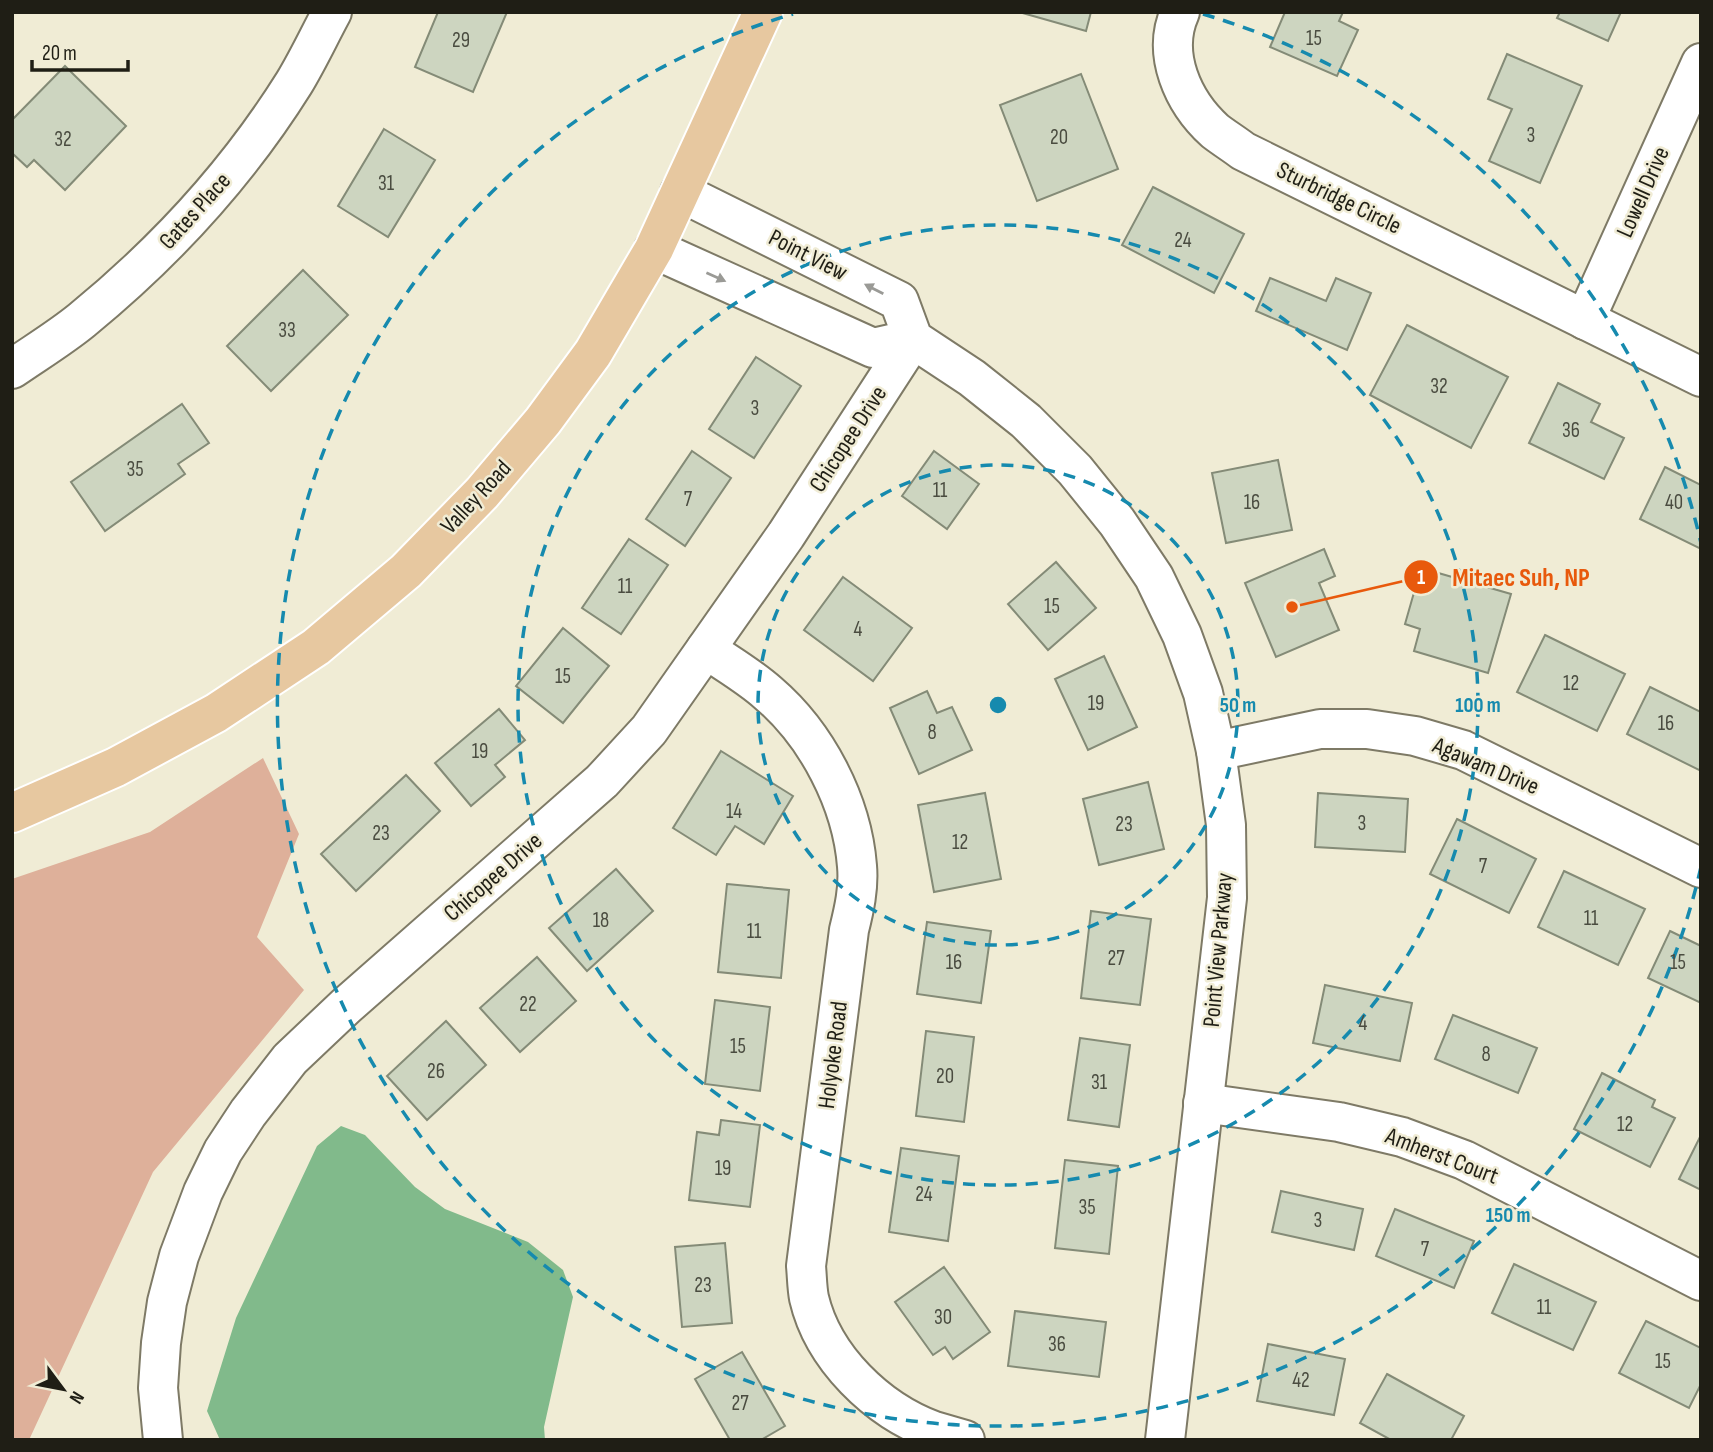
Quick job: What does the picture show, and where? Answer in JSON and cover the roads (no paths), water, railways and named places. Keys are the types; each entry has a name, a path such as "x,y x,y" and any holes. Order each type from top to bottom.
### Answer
{"main road":[{"name":"Valley Road","path":"12,813 116,767 216,713 316,647 406,571 482,493 543,421 593,353 654,249 763,12"}],"street":[{"name":"Gates Place","path":"12,369 80,321 148,263 209,200 246,154 295,82 332,12"},
{"name":"Sturbridge Circle","path":"1180,12 1174,25 1172,52 1179,80 1194,107 1215,131 1242,151 1701,377"},
{"name":"Lowell Drive","path":"1585,320 1701,63"},
{"name":"Point View","path":"680,192 899,301 913,339"},
{"path":"654,249 873,348 913,339"},
{"name":"Point View Parkway","path":"913,339 972,378 1026,421 1075,470 1117,522 1154,577 1186,646 1203,693 1216,751 1226,825 1227,898 1165,1440"},
{"name":"Chicopee Drive","path":"163,1440 158,1388 161,1343 178,1256 202,1192 223,1151 248,1112 290,1059 346,1006 602,781 649,730 786,535 913,339"},
{"name":"Holyoke Road","path":"706,649 768,693 800,727 825,764 844,803 852,830 857,869 855,907 849,930 806,1266 809,1298 820,1331 840,1362 866,1390 897,1413 932,1430 965,1440"},
{"name":"Agawam Drive","path":"1216,751 1320,729 1367,729 1415,736 1463,750 1701,868"},
{"name":"Amherst Court","path":"1203,1103 1339,1122 1402,1137 1464,1160 1701,1281"}],"place":[{"name":"Mitaec Suh, NP","path":"1292,607"}]}
